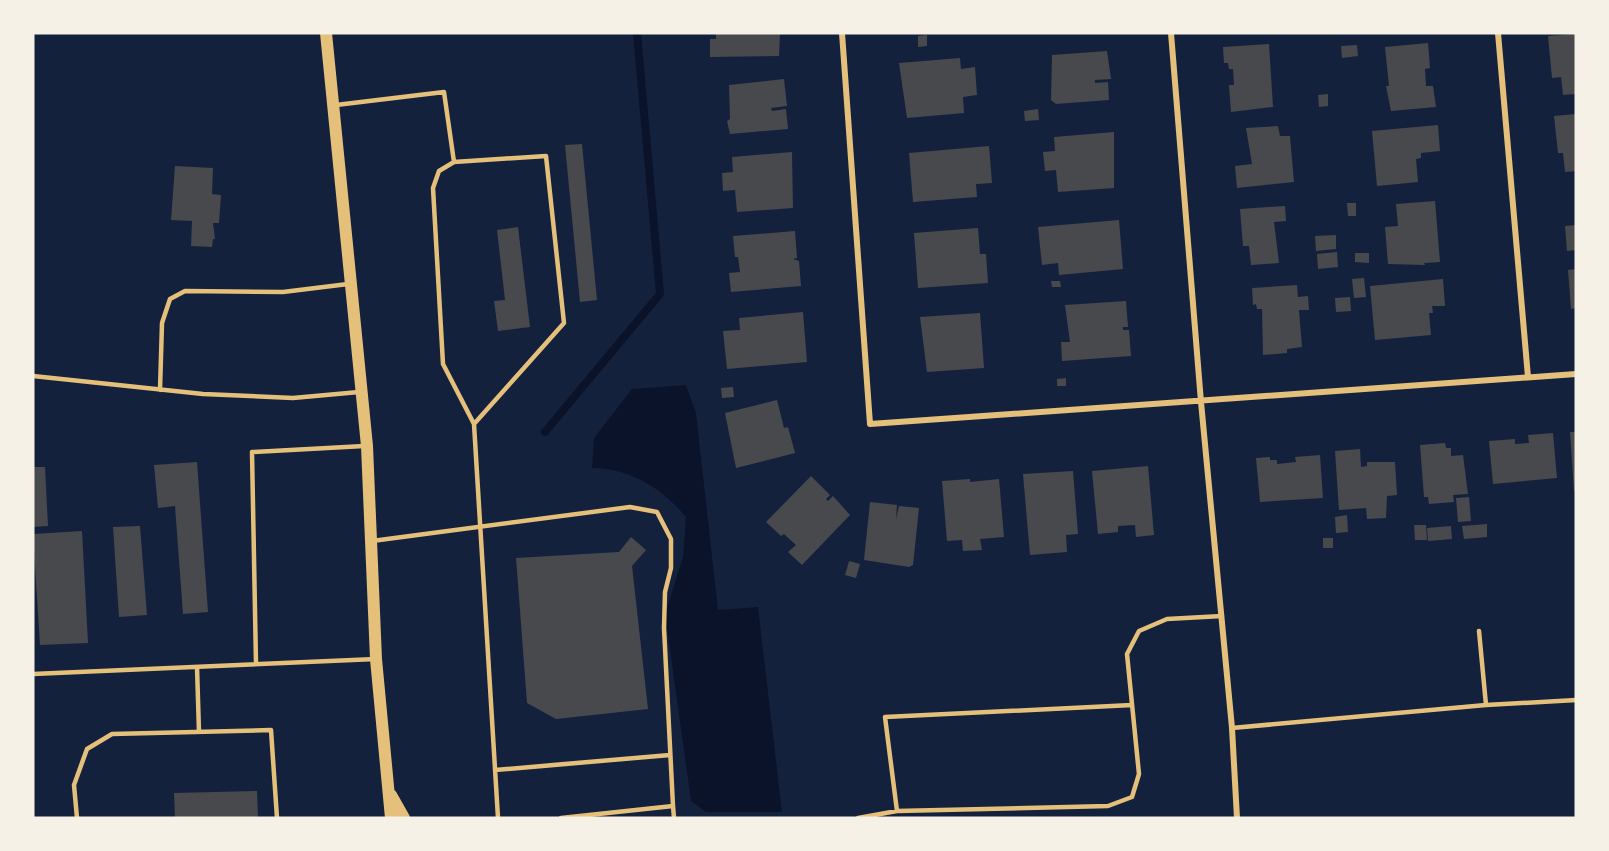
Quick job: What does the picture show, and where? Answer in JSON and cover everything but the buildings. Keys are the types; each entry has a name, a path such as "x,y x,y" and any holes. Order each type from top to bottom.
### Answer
{"main road":[{"path":"326,33 367,446 376,659 391,818"},
{"path":"384,818 389,792"},
{"path":"389,792 404,818"}],"street":[{"path":"842,33 870,424 1576,374"},
{"path":"1171,33 1201,402 1232,728 1237,818"},
{"path":"1498,33 1528,377"}],"lane":[{"path":"333,106 444,92 454,162"},
{"path":"474,424 564,323 546,156 454,162 439,171 433,188 443,364 474,424 498,818"},
{"path":"160,390 162,323 170,299 184,291 283,292 351,283"},
{"path":"33,376 160,390 293,398 362,392"},
{"path":"256,664 252,452 367,446"},
{"path":"372,541 630,507 657,512 671,539 672,568 665,592 664,628 674,818"},
{"path":"858,818 897,811 1108,806 1132,797 1139,774 1127,654 1139,631 1167,619 1222,616"},
{"path":"1479,630 1486,705"},
{"path":"33,674 376,659"},
{"path":"197,667 199,732"},
{"path":"1232,728 1486,705 1576,700"},
{"path":"897,811 885,717 1132,705"},
{"path":"76,818 74,785 87,749 112,734 272,730 276,818"},
{"path":"495,770 670,755"},
{"path":"561,818 673,806"}],"water":[{"path":"686,385 696,413 718,610 758,607 782,812 706,812 691,801 665,614 683,557 686,517 666,497 644,482 619,472 592,468 594,438 632,389"}],"waterway":[{"path":"545,432 660,294 637,33"}]}
